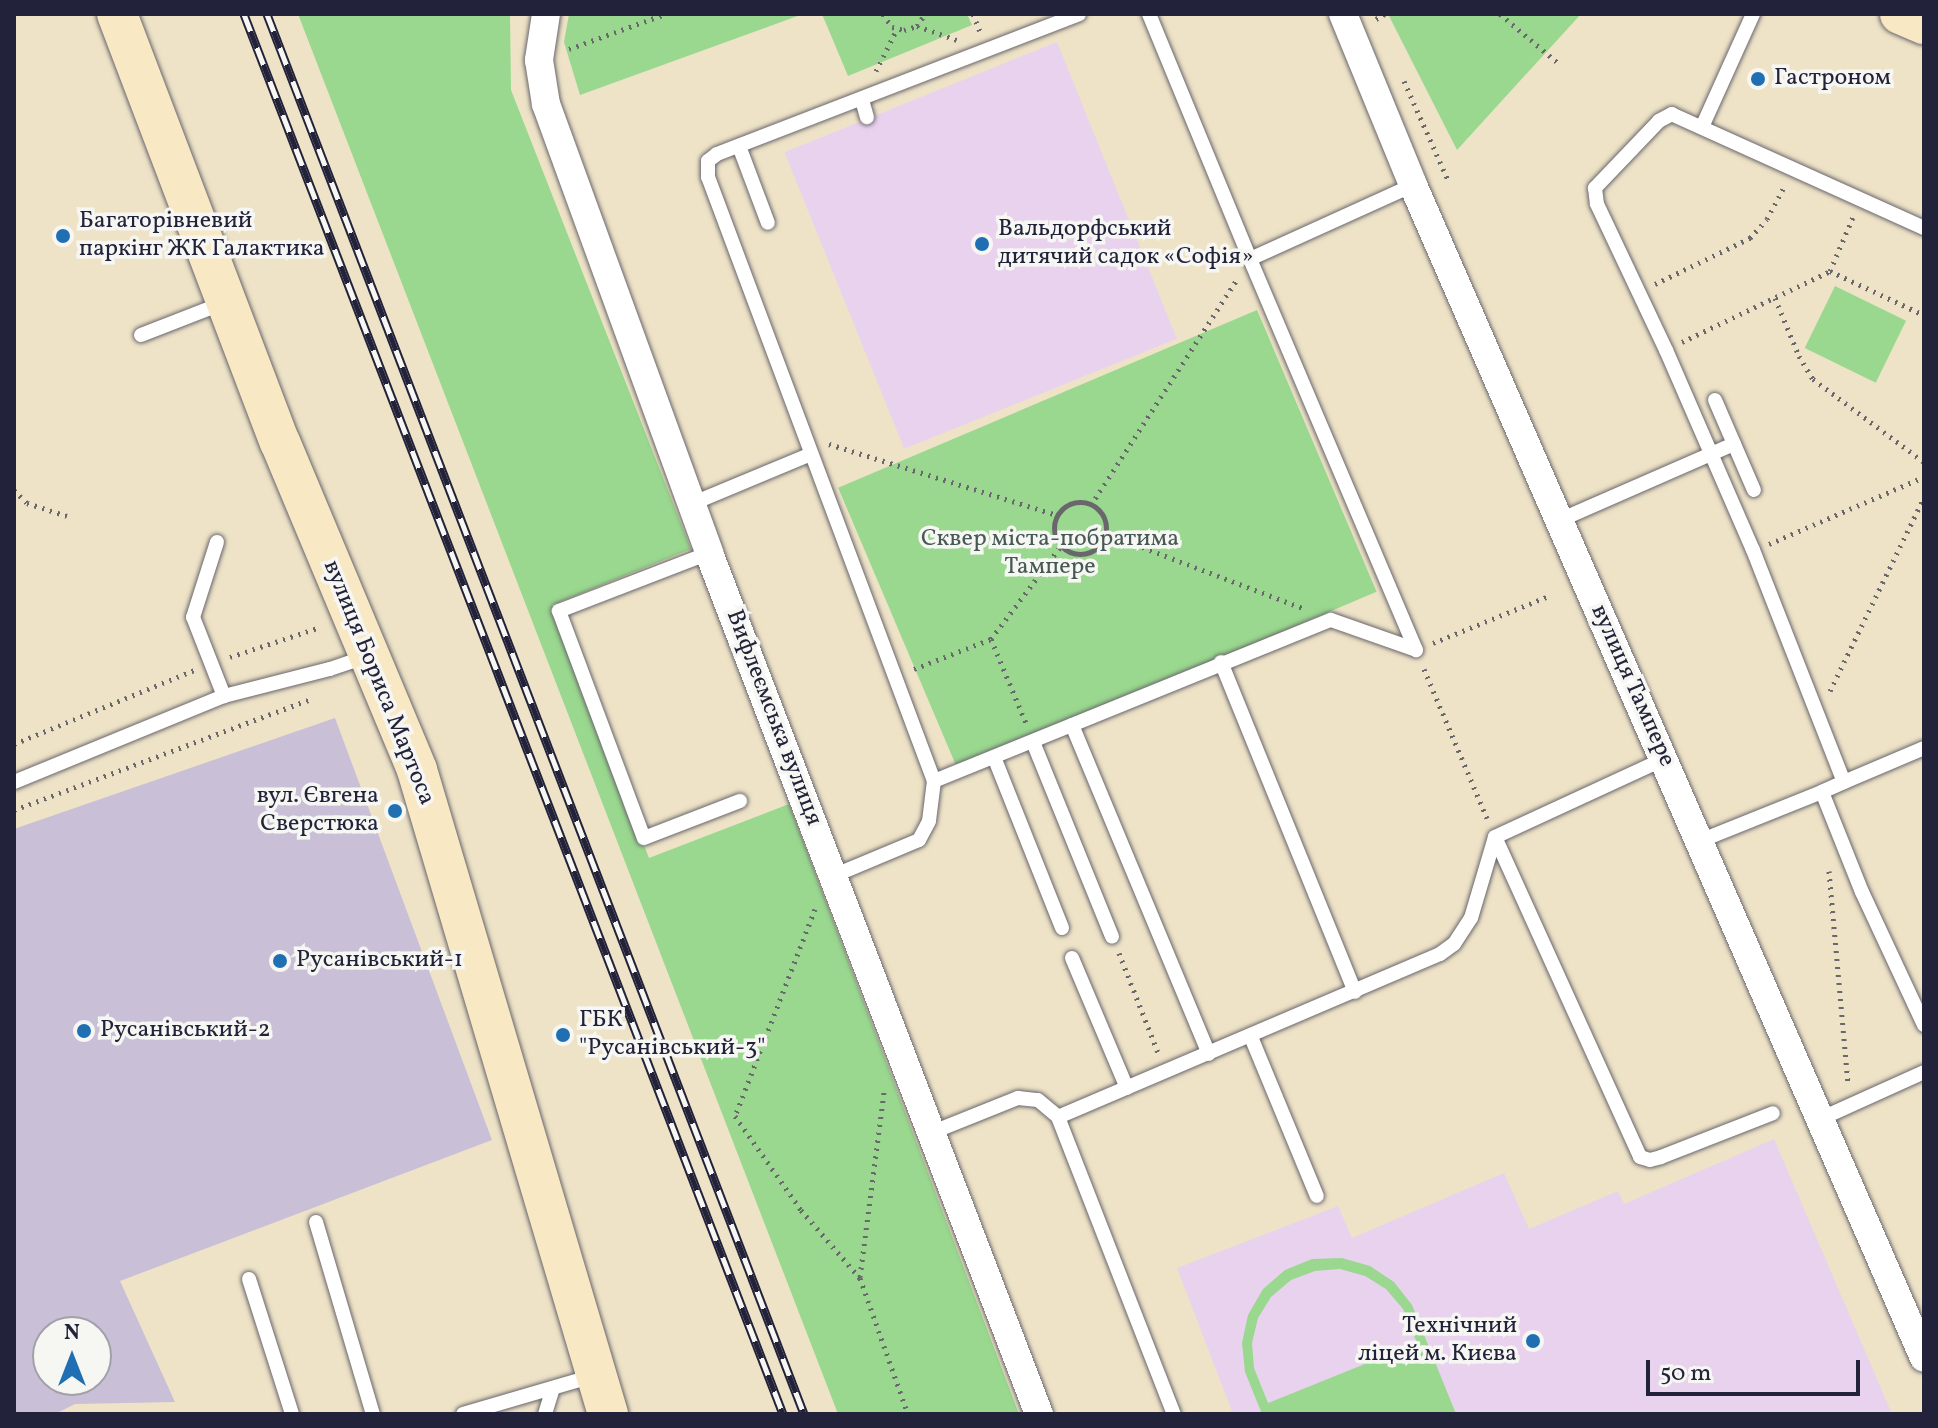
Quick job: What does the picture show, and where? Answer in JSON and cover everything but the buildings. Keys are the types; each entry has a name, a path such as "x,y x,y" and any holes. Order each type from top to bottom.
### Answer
{"main road":[{"name":"вулиця Бориса Мартоса","path":"117,14 368,656 417,770 608,1414"},
{"path":"1900,14 1924,24"}],"street":[{"name":"Вифлеємська вулиця","path":"546,14 539,60 546,104 709,553 1039,1414"},
{"name":"вулиця Тампере","path":"1343,14 1413,185 1924,1358"}],"lane":[{"path":"833,876 919,840 929,821 934,781 708,177 708,161 739,146 1079,14"},
{"path":"1149,14 1416,650"},
{"path":"1702,127 1753,14"},
{"path":"862,100 867,117"},
{"path":"1844,782 1753,550 1666,350 1597,204 1595,188 1665,116 1672,114 1924,228"},
{"path":"739,146 768,223"},
{"path":"1250,259 1413,185"},
{"path":"141,335 228,302"},
{"path":"1715,400 1754,490"},
{"path":"1560,520 1734,444"},
{"path":"691,504 811,454"},
{"path":"217,542 193,617 224,696"},
{"path":"709,553 559,611 644,838 740,801"},
{"path":"934,781 1221,662 1331,620 1416,650"},
{"path":"14,782 224,696 368,656"},
{"path":"1221,662 1355,992"},
{"path":"1072,725 1209,1054"},
{"path":"1033,742 1112,937"},
{"path":"1700,841 1924,748"},
{"path":"994,757 1062,928"},
{"path":"1058,1117 1440,954 1454,944 1471,918 1495,837 1664,759"},
{"path":"1822,792 1862,892 1924,1025"},
{"path":"1495,837 1640,1157 1650,1160 1661,1157 1773,1113"},
{"path":"1072,958 1127,1088"},
{"path":"1251,1037 1317,1196"},
{"path":"1820,1119 1924,1072"},
{"path":"933,1132 1018,1098 1038,1100 1058,1117 1174,1414"},
{"path":"316,1222 373,1414"},
{"path":"249,1279 292,1414"},
{"path":"463,1414 596,1375"},
{"path":"545,1414 553,1388"}],"path":[{"path":"539,60 665,14"},
{"path":"883,14 897,29"},
{"path":"897,29 917,26 925,14"},
{"path":"1382,32 1375,16 1385,14"},
{"path":"1500,14 1557,62"},
{"path":"862,100 897,29"},
{"path":"1400,73 1449,182"},
{"path":"1639,292 1750,238 1767,219 1794,169"},
{"path":"1666,350 1830,271 1861,199"},
{"path":"1091,505 1250,259"},
{"path":"1830,271 1924,315"},
{"path":"1775,298 1799,356 1813,379 1924,462"},
{"path":"806,437 1057,515"},
{"path":"1753,550 1924,477"},
{"path":"14,490 27,503 67,516"},
{"path":"1819,715 1924,497"},
{"path":"1071,504 1091,505 1103,518 1105,533 1096,548 1089,553 1077,554 1061,546 1054,530 1057,515 1071,504"},
{"path":"1105,533 1331,620"},
{"path":"894,676 991,639 1061,546"},
{"path":"1495,837 1416,650 1551,595"},
{"path":"14,744 211,663 320,627"},
{"path":"991,639 1033,742"},
{"path":"14,810 320,695"},
{"path":"1829,869 1848,1085"},
{"path":"818,900 735,1116 801,1210 860,1278 908,1414"},
{"path":"1112,937 1166,1072"},
{"path":"860,1278 885,1085"}],"shaded area":[{"name":"Вальдорфський дитячий садок «Софія»","path":"1057,42 1177,339 904,449 784,152"},
{"path":"335,718 492,1140 120,1281 175,1402 75,1404 55,1414 14,1414 14,829"},
{"name":"Технічний ліцей м. Києва","path":"1774,1139 1892,1414 1233,1414 1177,1268 1338,1206 1352,1238 1504,1173 1529,1229 1618,1191 1624,1204"}],"green space":[{"path":"298,14 510,14 511,90 691,549 552,605 649,858 789,804 1019,1414 838,1414"},
{"path":"569,14 803,14 580,95 564,42"},
{"path":"822,14 967,14 972,25 848,76"},
{"path":"1388,14 1581,14 1457,150"},
{"path":"1835,286 1906,321 1876,383 1805,348"},
{"name":"Сквер міста-побратима Тампере","path":"1257,310 1377,592 958,769 838,488"},
{"path":"1342,1258 1370,1266 1394,1282 1412,1305 1456,1414 1262,1414 1245,1372 1242,1343 1248,1315 1263,1289 1285,1270 1312,1259","holes":["1340,1269 1365,1276 1386,1289 1403,1309 1417,1343 1268,1403 1254,1368 1252,1343 1258,1318 1271,1297 1291,1280 1315,1271"]}],"railway":[{"path":"244,14 783,1414"},
{"path":"267,14 804,1414"}],"place":[{"name":"Гастроном","path":"1758,79"},
{"name":"Багаторівневий паркінг ЖК Галактика","path":"63,236"},
{"name":"Вальдорфський дитячий садок «Софія»","path":"982,244"},
{"name":"вул. Євгена Сверстюка","path":"395,811"},
{"name":"Русанівський-1","path":"280,961"},
{"name":"Русанівський-2","path":"84,1031"},
{"name":"ГБК \"Русанівський-3\"","path":"563,1035"},
{"name":"Технічний ліцей м. Києва","path":"1533,1341"}]}
